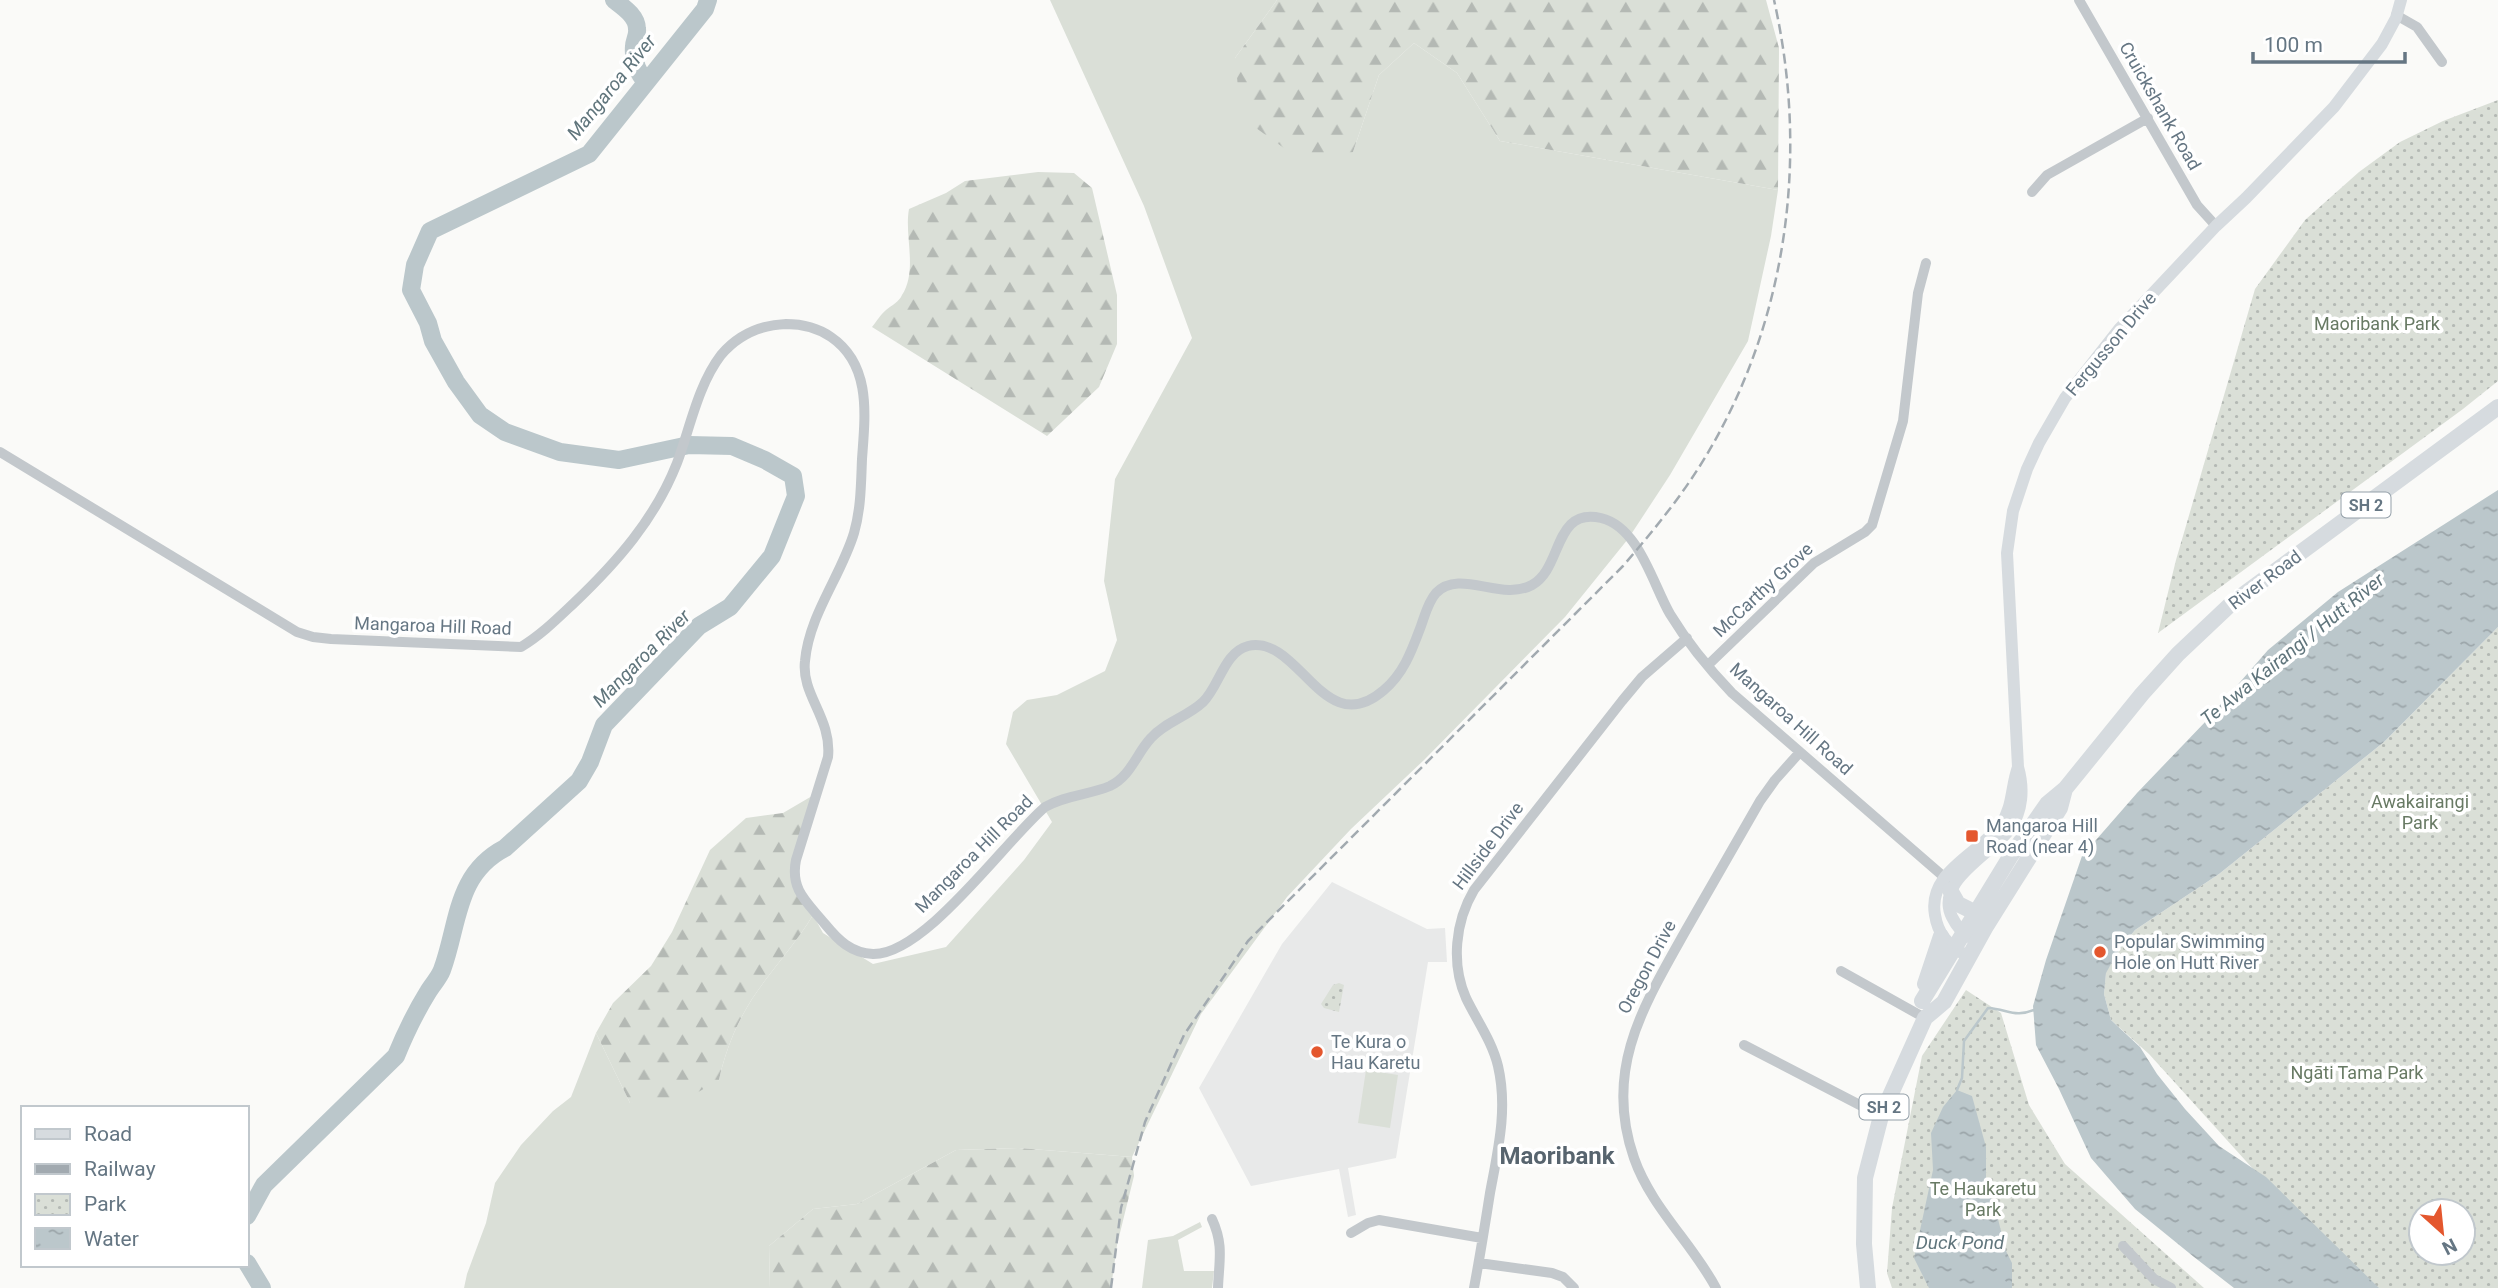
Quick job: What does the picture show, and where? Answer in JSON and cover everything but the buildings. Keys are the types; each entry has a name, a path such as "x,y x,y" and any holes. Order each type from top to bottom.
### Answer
{"highway":[{"name":"River Road","path":"1971,938 1976,913 2047,804 2065,789 2178,654 2232,603 2498,407"},
{"name":"River Road","path":"1955,948 1971,938 2060,808 2065,789"},
{"path":"1949,884 1958,904 1976,913"},
{"path":"1924,1010 1926,979 1941,936"},
{"name":"SH 2","path":"1924,1010 1944,1002 1969,958 1971,938"},
{"name":"SH 2","path":"1868,1288 1864,1244 1865,1178 1881,1116 1924,1010 1955,948"}],"main road":[{"name":"Fergusson Drive","path":"1949,884 1994,847 2014,822 2022,794 2018,767 2007,552 2013,511 2027,468 2065,398 2099,352 2216,226 2334,107 2382,44 2401,0"},
{"path":"1949,884 1936,891 1934,908 1941,936 1969,958"},
{"path":"1949,884 1948,907 1958,927 1971,938"}],"street":[{"name":"Cruickshank Road","path":"2079,0 2197,205 2216,226"},
{"path":"2396,15 2417,27 2442,62"},
{"path":"2032,192 2047,175 2148,118"},
{"name":"McCarthy Grove","path":"1708,665 1814,563 1872,525 1901,430 1918,293 1926,263"},
{"name":"Mangaroa Hill Road","path":"0,452 297,632 331,639 522,647 534,639 621,557 660,497 676,465 708,379 720,357 742,337 760,328 792,324 816,329 844,348 859,372 864,410 858,516 850,545 813,628 804,664 806,680 827,729 829,743 828,757 796,860 794,876 797,889 835,936 849,947 864,953 879,954 895,950 920,932 961,896 1045,807 1058,800 1111,785 1124,776 1149,739 1199,706 1209,695 1235,653 1248,646 1263,646 1283,657 1334,701 1350,703 1372,698 1385,690 1404,667 1432,599 1440,590 1460,583 1513,591 1533,584 1550,569 1565,531 1580,519 1593,517 1615,524 1629,539 1644,559 1665,605 1687,638 1732,693 1949,884"},
{"name":"Hillside Drive","path":"1474,1288 1501,1129 1503,1101 1493,1051 1467,1000 1461,980 1457,952 1461,915 1474,890 1622,701 1642,677 1687,638"},
{"name":"Oregon Drive","path":"1716,1288 1703,1264 1651,1194 1634,1159 1623,1107 1623,1079 1628,1050 1641,1011 1760,801 1800,752"},
{"path":"1841,971 1924,1010"},
{"path":"1744,1045 1881,1116"},
{"path":"1212,1219 1220,1245 1217,1288"},
{"path":"1351,1233 1379,1220 1482,1238"},
{"path":"2123,1246 2154,1279 2171,1288"},
{"path":"1479,1263 1552,1273 1563,1277 1574,1288"}],"shaded area":[{"name":"Te Kura o Hau Karetu","path":"1332,882 1427,929 1445,928 1447,962 1428,962 1396,1158 1348,1168 1356,1215 1348,1217 1339,1169 1251,1186 1199,1088 1282,944"}],"green space":[{"path":"1050,0 1277,0 1235,58 1353,152 1379,75 1414,43 1457,73 1500,141 1778,190 1748,341 1670,475 1628,539 1565,617 1424,760 1351,829 1287,897 1201,1014 1132,1157 1019,1148 956,1150 857,1204 813,1209 769,1246 770,1288 464,1288 486,1223 495,1183 521,1145 553,1111 571,1097 596,1033 630,1103 719,1080 724,1059 746,1009 813,915 823,933 873,964 946,947 1024,860 1052,822 1006,744 1013,712 1027,700 1057,695 1105,671 1117,640 1104,581 1115,479 1192,338 1144,206"},
{"path":"1277,0 1766,0 1779,48 1778,190 1500,141 1457,73 1414,43 1379,75 1353,152 1313,169 1256,128 1239,97 1235,58"},
{"name":"Maoribank Park","path":"2498,100 2498,381 2158,633 2176,560 2255,289 2305,220 2359,172 2400,142 2443,121"},
{"path":"1038,172 1074,173 1092,188 1117,295 1117,344 1099,387 1047,436 872,327 884,312 899,300 907,285 910,264 909,209 946,193 965,181"},
{"name":"Ngāti Tama Park","path":"2498,627 2498,1288 2369,1288 2321,1244 2149,1054 2111,1020 2104,994 2106,972 2119,950 2135,930 2219,874 2384,742"},
{"path":"812,796 795,877 813,915 746,1009 724,1059 719,1080 681,1102 630,1103 596,1033 613,1003 651,966 672,932 710,850 746,818 783,813"},
{"path":"1333,985 1344,985 1339,1012 1324,1008 1321,1004"},
{"name":"Te Haukaretu Park","path":"1966,990 2001,1013 2029,1105 2065,1164 2204,1288 1892,1288 1887,1273 1892,1208 1922,1056"},
{"path":"1366,1070 1398,1075 1390,1128 1358,1123"},
{"path":"1019,1148 1132,1157 1134,1176 1117,1245 1111,1288 770,1288 769,1246 813,1209 857,1204 956,1150"},
{"path":"1200,1222 1202,1227 1178,1240 1184,1271 1214,1271 1212,1288 1142,1288 1148,1240 1173,1236"}],"water":[{"name":"Te Awa Kairangi / Hutt River","path":"2498,490 2498,627 2384,742 2219,874 2135,930 2106,973 2104,994 2111,1020 2140,1047 2157,1074 2185,1109 2219,1146 2266,1177 2379,1288 2234,1288 2135,1209 2091,1158 2036,1045 2033,1006 2046,960 2082,856 2268,650 2338,592"},
{"name":"Duck Pond","path":"1957,1090 1972,1096 1986,1147 1986,1186 2012,1263 2012,1288 1929,1288 1914,1258 1933,1170 1931,1133 1943,1107"}],"waterway":[{"path":"614,0 635,20 637,31 634,56 638,70 646,82"},
{"name":"Mangaroa River","path":"248,1214 264,1185 396,1056 423,1000 442,970 461,902 476,872 579,781 590,762 604,725 699,626 730,607 772,556 796,496 793,476 732,446 689,445 619,460 560,452 505,432 480,415 456,382 433,341 428,323 411,290 415,265 430,231 589,154 705,9 708,0"},
{"path":"1957,1090 1962,1078 1964,1041 1988,1008 2016,1013 2034,1010"},
{"name":"Mangaroa River","path":"248,1265 262,1288"}],"railway":[{"path":"1111,1288 1121,1208 1145,1122 1184,1035 1248,941 1623,566 1687,485 1734,403 1756,349 1773,292 1784,235 1790,117 1774,0"}],"place":[{"name":"Mangaroa Hill Road (near 4)","path":"1972,836"},
{"name":"Popular Swimming Hole on Hutt River","path":"2100,952"},
{"name":"Te Kura o Hau Karetu","path":"1317,1052"}],"district":[{"name":"Maoribank","path":"1557,1156"}],"park label":[{"name":"Awakairangi Park","path":"2420,812"}]}
